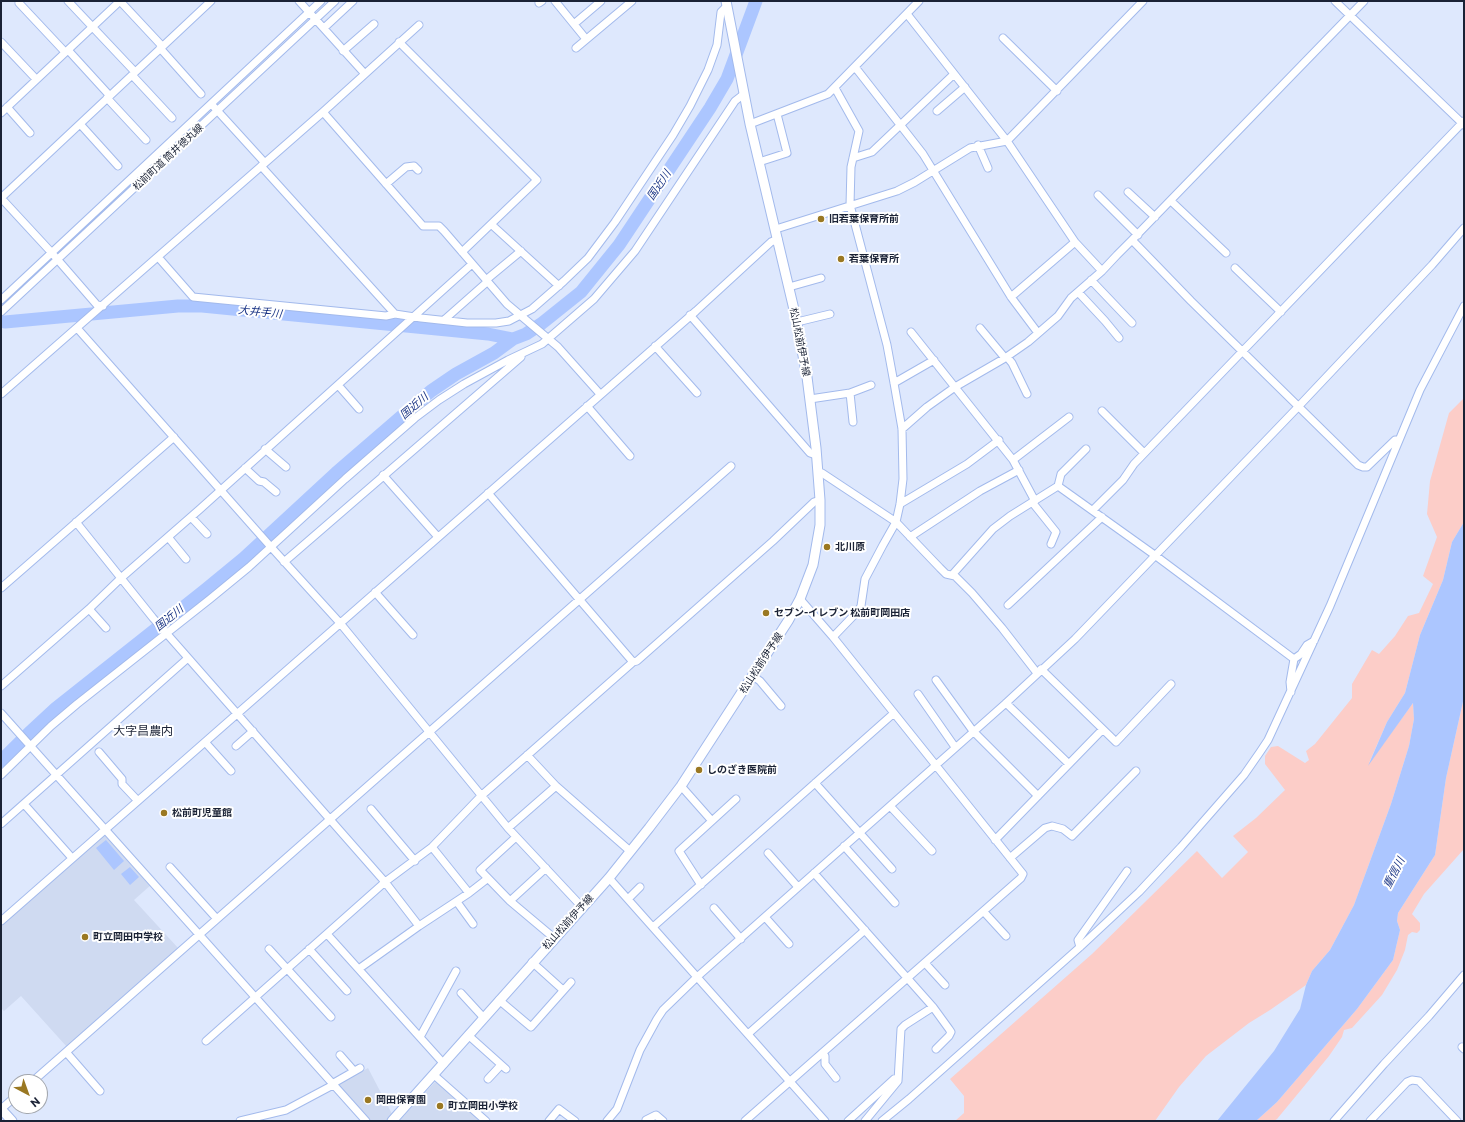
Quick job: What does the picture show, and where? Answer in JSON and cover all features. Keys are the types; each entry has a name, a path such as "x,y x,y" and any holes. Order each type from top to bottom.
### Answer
{"main road":[{"name":"松山松前伊予線","path":"392,1121 444,1064 532,962 609,878 681,786 788,621 800,599 813,565 820,525 820,500 810,399 797,322 750,124 726,4"},
{"path":"1,1109 12,1121"}],"street":[{"path":"68,1 134,73 172,118"},
{"path":"1,113 120,1 201,94"},
{"path":"102,307 97,305 52,252 1,198 211,1"},
{"path":"299,1 365,74"},
{"name":"松前町道 筒井徳丸線","path":"1,300 321,1"},
{"name":"松前町道 筒井徳丸線","path":"1,312 57,258 169,157 217,110 335,1"},
{"path":"324,28 353,1"},
{"path":"554,1 586,39"},
{"path":"574,24 601,1"},
{"path":"576,48 632,1"},
{"path":"750,124 828,94 919,1"},
{"path":"776,229 897,191 915,182 970,148 978,145 1008,141 1143,1"},
{"path":"1093,510 1122,480 1144,453 1463,123 1336,1"},
{"path":"902,429 927,406 955,387 1006,358 1028,342 1058,316 1071,298 1135,238 1364,1"},
{"path":"19,3 66,51 146,140"},
{"path":"158,256 193,297 386,316 395,314 467,323 496,323 522,317 559,286 588,258 673,135 690,106 708,70 717,45 721,12 726,4"},
{"path":"907,14 1008,141 1075,242 1102,270"},
{"path":"343,50 374,24"},
{"path":"1,394 323,112 419,25"},
{"path":"1004,38 1057,90"},
{"path":"1,42 36,79"},
{"path":"399,42 538,180 462,252"},
{"path":"855,68 923,154 1011,297 1038,333"},
{"path":"853,158 872,152 954,74"},
{"path":"937,111 965,87"},
{"path":"833,637 858,611 865,579 896,522 904,480 902,429 887,346 850,205 851,167 859,131 835,88"},
{"path":"1,775 29,746 77,704 210,600 415,418 439,400 476,377 542,344 547,338 594,299 635,250 743,89"},
{"path":"211,104 395,314"},
{"path":"7,107 30,133"},
{"path":"323,112 423,226 439,226 506,304 547,338 600,394"},
{"path":"759,162 787,153 777,114"},
{"path":"80,124 118,166"},
{"path":"978,145 988,168"},
{"path":"386,184 406,167 414,166 418,170"},
{"path":"1128,192 1155,217"},
{"path":"1098,195 1191,302 1358,465 1367,467 1396,440 1399,440"},
{"path":"1170,201 1226,253"},
{"path":"492,225 559,286"},
{"path":"607,1121 617,1109 640,1050 663,1010 697,977 974,732 1075,639 1298,407 1432,265 1464,228"},
{"path":"1,921 587,406 771,242 778,239"},
{"path":"1011,297 1075,242"},
{"path":"444,320 521,251"},
{"path":"1,686 89,609 121,578 472,264"},
{"path":"1236,268 1281,312"},
{"path":"789,287 821,278"},
{"path":"1091,280 1132,323"},
{"path":"1078,292 1105,321 1118,338"},
{"path":"882,1121 1080,947 1139,892 1181,847 1244,775 1268,740 1291,692 1330,606 1420,390 1464,306"},
{"path":"797,322 830,314"},
{"path":"690,315 810,453 816,455"},
{"path":"80,326 174,437 340,623 508,828 582,907"},
{"path":"980,328 1012,363 1027,394"},
{"path":"911,332 999,440 1013,460 1034,502 1056,532 1051,544"},
{"path":"655,346 697,393"},
{"path":"284,562 527,351"},
{"path":"894,383 934,360"},
{"path":"338,385 359,409"},
{"path":"810,399 850,394 872,385"},
{"path":"850,394 853,422"},
{"path":"587,406 630,456"},
{"path":"1102,411 1144,453"},
{"path":"1013,460 1069,417"},
{"path":"1,588 174,437"},
{"path":"900,504 967,464 999,440"},
{"path":"265,449 286,467"},
{"path":"952,576 993,529 1010,516 1058,486 1062,474 1086,449"},
{"path":"41,1074 731,466"},
{"path":"245,468 259,481 264,482 276,492"},
{"path":"910,537 980,492 1019,470"},
{"path":"818,472 822,473 896,522 946,574 955,576 972,593 1039,671 1116,742 1171,684"},
{"path":"383,476 438,537"},
{"path":"1058,486 1156,556 1294,659"},
{"path":"488,493 634,662"},
{"path":"206,1041 385,882 432,847 481,796 634,662 637,661 767,546 814,502 820,500"},
{"path":"191,516 207,534"},
{"path":"1008,605 1102,517"},
{"path":"76,522 154,620 385,882 419,926"},
{"path":"168,537 186,559"},
{"path":"375,592 413,635"},
{"path":"745,1121 902,981 908,978 984,912 1021,878 1023,874 833,637 800,599"},
{"path":"89,609 106,628"},
{"path":"1291,692 1290,682 1294,659 1307,645 1314,641"},
{"path":"1,824 188,658"},
{"path":"753,676 760,681 781,706"},
{"path":"936,680 974,732 1038,796"},
{"path":"918,694 956,747"},
{"path":"1006,703 1069,764"},
{"path":"653,927 894,713"},
{"path":"1,714 366,1121"},
{"path":"995,840 1102,730"},
{"path":"236,746 253,731"},
{"path":"205,742 231,771"},
{"path":"99,752 122,779 122,784 138,801"},
{"path":"527,755 556,786 630,851"},
{"path":"1010,858 1045,828 1052,826 1063,829 1072,836 1136,771"},
{"path":"815,783 892,868"},
{"path":"508,828 556,786"},
{"path":"681,786 712,821"},
{"path":"701,885 679,851 736,799"},
{"path":"24,804 72,858"},
{"path":"890,806 932,851"},
{"path":"371,809 415,860"},
{"path":"516,837 480,870 510,900 554,938"},
{"path":"844,846 895,903"},
{"path":"432,847 469,893"},
{"path":"768,853 798,887"},
{"path":"170,867 217,919"},
{"path":"510,900 546,868"},
{"path":"1080,947 1078,940 1127,871"},
{"path":"814,873 934,1007 951,1032 936,1049"},
{"path":"609,878 825,1121"},
{"path":"360,968 488,879"},
{"path":"628,899 640,887"},
{"path":"457,902 474,924"},
{"path":"714,908 741,938"},
{"path":"984,912 1006,936"},
{"path":"765,917 789,944"},
{"path":"748,1034 865,930"},
{"path":"327,934 360,968 444,1064"},
{"path":"268,949 331,1017"},
{"path":"309,949 347,991"},
{"path":"532,962 563,990"},
{"path":"925,963 945,985"},
{"path":"420,1037 456,971"},
{"path":"1334,1121 1464,975"},
{"path":"499,1000 531,1027 571,982"},
{"path":"460,993 483,1017"},
{"path":"865,1121 898,1082 897,1076 901,1029 934,1007"},
{"path":"468,1035 503,1067 488,1078"},
{"path":"66,1052 100,1091"},
{"path":"822,1053 825,1056 825,1064 836,1078"},
{"path":"240,1121 286,1110 357,1070 340,1055"},
{"path":"434,1075 486,1121"},
{"path":"848,1121 897,1076"},
{"path":"1370,1121 1409,1080 1416,1080 1419,1081 1457,1121"},
{"path":"549,1121 559,1109 574,1121"},
{"path":"646,1120 656,1115 663,1121"}],"shaded area":[{"path":"1464,398 1464,522 1452,542 1443,580 1420,635 1405,693 1387,722 1369,763 1413,703 1414,719 1409,746 1391,804 1354,905 1330,950 1312,971 1306,985 1249,1023 1206,1056 1179,1087 1155,1121 955,1121 964,1113 964,1096 950,1079 1092,954 1197,851 1222,878 1248,852 1233,836 1256,818 1285,790 1265,764 1265,756 1271,747 1278,746 1305,763 1309,760 1306,751 1315,744 1352,698 1352,684 1372,650 1379,654 1395,636 1408,616 1419,613 1433,584 1423,576 1437,537 1427,514 1430,481 1449,413"},
{"path":"1464,697 1464,849 1424,894 1412,914 1420,923 1420,930 1417,933 1412,932 1408,935 1405,950 1397,970 1382,995 1352,1028 1344,1030 1342,1037 1329,1056 1277,1119 1274,1121 1256,1121 1277,1102 1357,1009 1393,960 1400,930 1397,921 1398,913 1435,855 1446,778"},
{"name":"町立岡田中学校","path":"104,834 107,834 152,884 134,900 179,949 67,1047 21,996 4,1011 1,1008 1,926"},
{"name":"岡田保育園","path":"368,1068 392,1114 386,1121 370,1121 337,1085"},
{"name":"町立岡田小学校","path":"435,1082 450,1091 483,1121 399,1121"}],"water":[{"name":"重信川","path":"1464,522 1464,697 1446,778 1435,855 1398,913 1397,921 1400,930 1393,960 1357,1009 1277,1102 1256,1121 1217,1121 1274,1051 1300,1009 1306,985 1312,971 1330,950 1354,905 1391,804 1409,746 1414,719 1413,703 1368,766 1387,722 1405,693 1420,635 1443,580 1452,542"},
{"path":"106,840 124,861 114,870 96,848"},
{"path":"130,867 139,877 130,885 121,874"}],"waterway":[{"name":"国近川","path":"1,761 56,708 244,558 336,473 431,391 456,374 494,353 513,339 526,334 581,292 619,245 710,108 727,79 756,1"},
{"name":"大井手川","path":"5,322 178,306 202,306 488,334 513,339"}],"place":[{"name":"旧若葉保育所前","path":"821,219"},
{"name":"若葉保育所","path":"841,259"},
{"name":"北川原","path":"827,547"},
{"name":"セブン-イレブン 松前町岡田店","path":"766,613"},
{"name":"しのざき医院前","path":"699,770"},
{"name":"松前町児童館","path":"164,813"},
{"name":"町立岡田中学校","path":"85,937"},
{"name":"岡田保育園","path":"368,1100"},
{"name":"町立岡田小学校","path":"440,1106"}],"district":[{"name":"大字昌農内","path":"143,731"}]}
